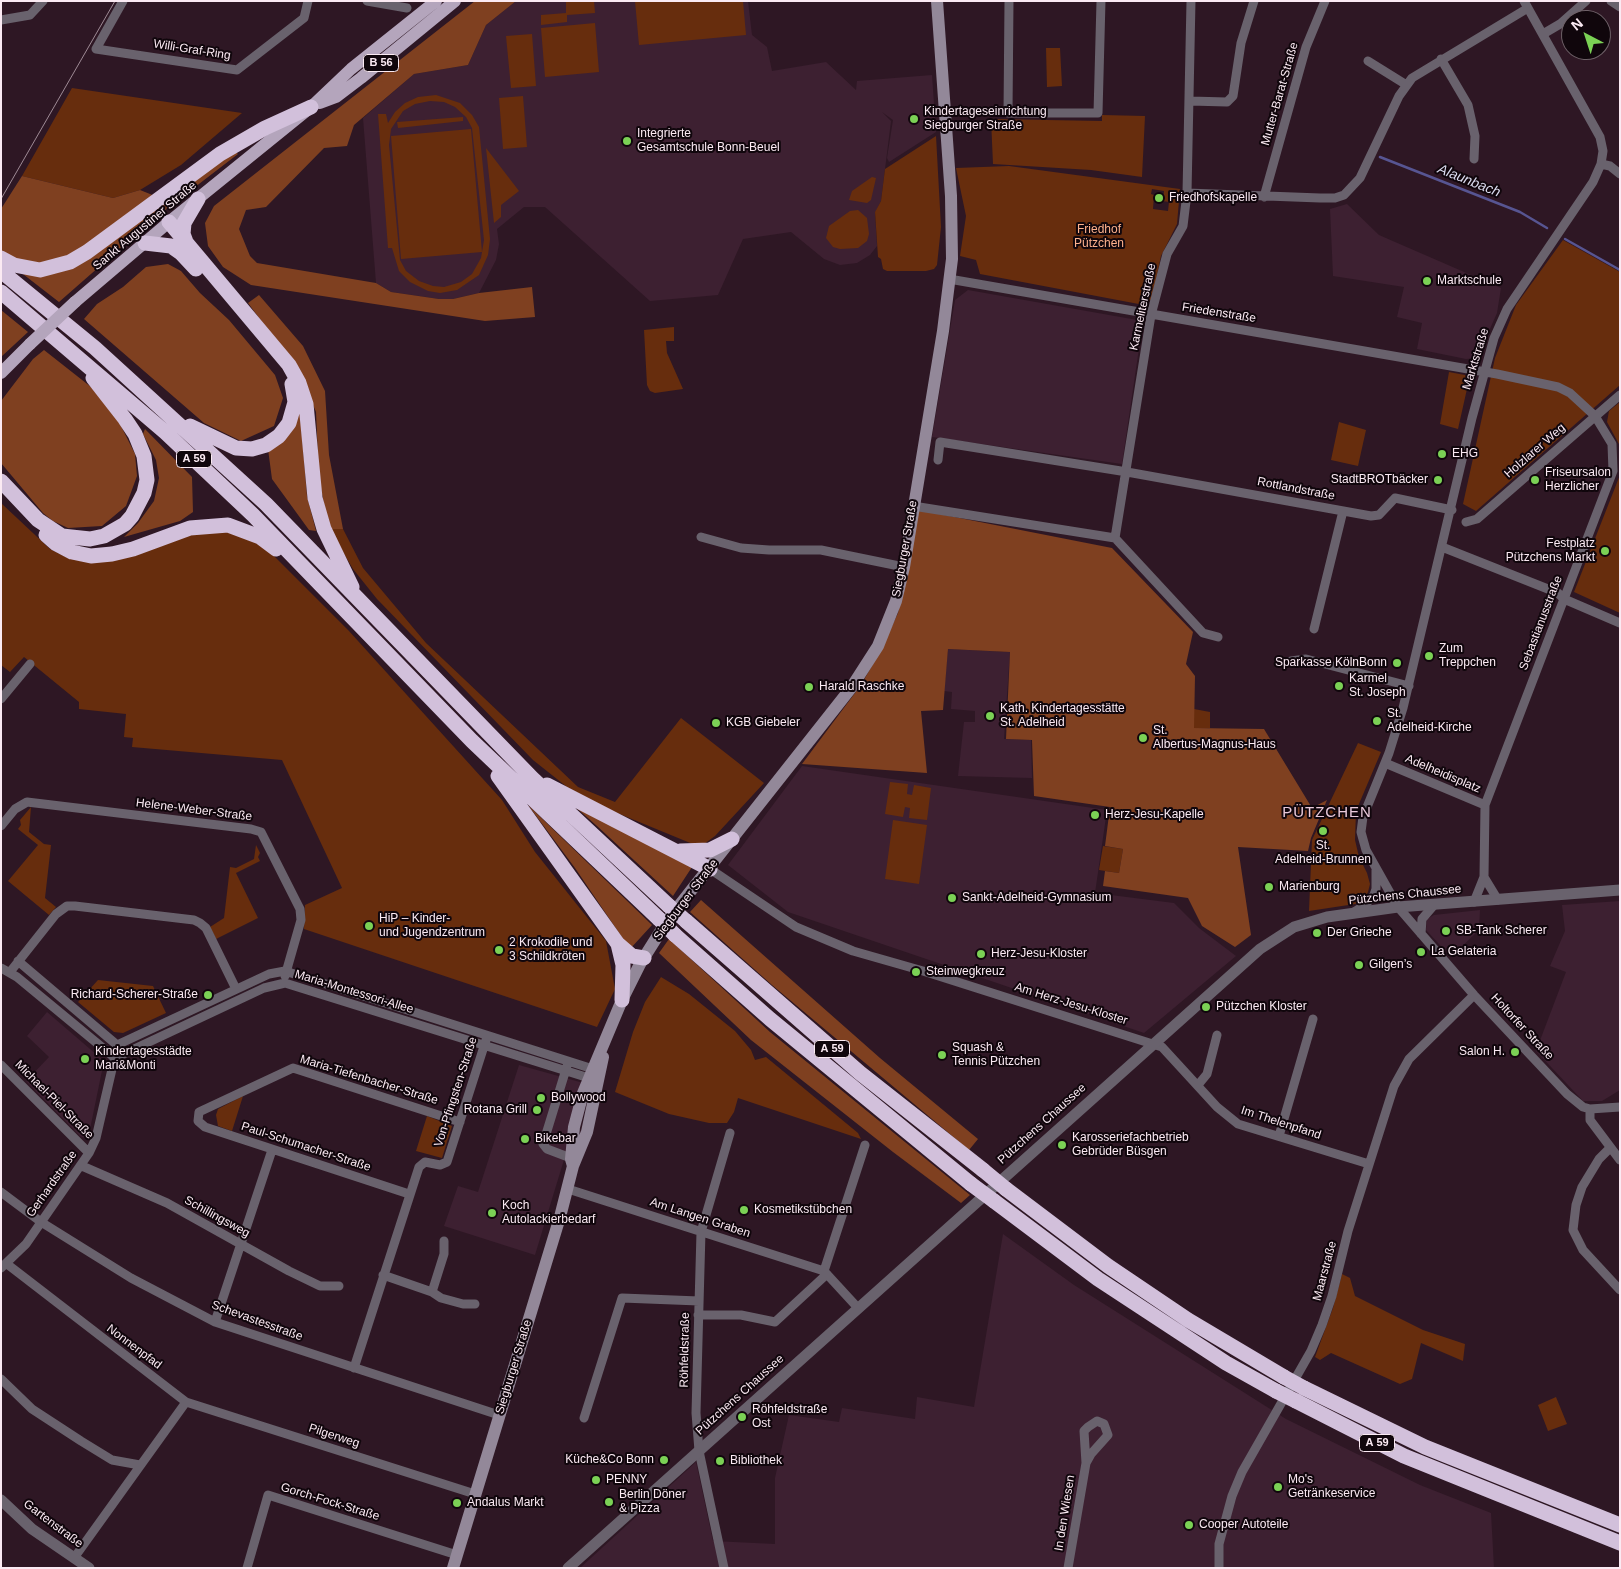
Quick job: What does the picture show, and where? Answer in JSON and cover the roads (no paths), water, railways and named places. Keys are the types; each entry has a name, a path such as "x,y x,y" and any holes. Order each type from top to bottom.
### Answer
{"highway":[{"path":"1,258 14,265 40,270 70,262 87,252 220,154 265,128 311,108"},
{"path":"187,243 183,234 184,223 198,200"},
{"path":"169,222 289,365 300,384 306,404 315,498 324,529 357,597"},
{"path":"145,243 164,244 181,252 284,368 293,388 295,402 289,423 280,436 259,448 243,449 229,446 200,430 178,422"},
{"name":"A 59","path":"1,271 95,348 266,504 532,778 669,906 853,1067 1006,1188 1108,1266 1180,1315 1304,1388 1388,1430 1462,1463 1620,1525"},
{"name":"A 59","path":"1,292 166,432 314,577 472,741 675,935 777,1025 994,1202 1106,1285 1226,1364 1377,1443 1527,1508 1620,1544"},
{"path":"1,481 48,528 62,536 76,539 90,539 116,530 132,516 139,506 147,480 146,467 135,434 68,347"},
{"path":"1,493 55,543 72,552 91,556 112,554 190,528 228,525 260,537 314,577"},
{"path":"472,741 532,821 618,944 632,956 644,958"},
{"path":"532,778 710,869"},
{"path":"676,851 708,851 732,839"},
{"path":"618,944 623,965 622,1000"}],"main road":[{"name":"Sankt Augustiner Straße","path":"1,372 75,302 169,222 311,108 351,69 436,1"},
{"name":"Sankt Augustiner Straße","path":"311,108 336,97 455,1"},
{"name":"Siegburger Straße","path":"453,1568 568,1189 574,1162 578,1109 594,1076 622,1000 644,958 667,921 710,869 862,672 878,646 890,620 904,567 943,331 952,259 951,196 937,1"}],"street":[{"path":"1,20 30,15 43,1"},
{"name":"Willi-Graf-Ring","path":"123,1 96,49 237,70 304,18 308,1"},
{"path":"367,1 407,8"},
{"path":"1009,1 1008,113 1098,113 1101,1"},
{"name":"Karmeliterstraße","path":"1115,538 1151,315 1167,254 1183,226 1187,193 1191,1"},
{"path":"1190,101 1227,102 1233,96 1241,43 1254,1"},
{"name":"Mutter-Barat-Straße","path":"1264,197 1306,47 1325,1"},
{"path":"1543,34 1560,24 1586,1"},
{"path":"1611,1 1620,7"},
{"path":"1187,193 1335,198 1348,191 1360,178 1405,84 1526,5"},
{"name":"Marktstraße","path":"1385,763 1397,730 1452,510 1484,371 1494,338 1508,309 1593,182 1601,164 1603,151 1600,138 1526,5"},
{"path":"1442,59 1471,113 1475,136 1474,159"},
{"path":"1368,61 1405,84"},
{"path":"1601,164 1610,166 1620,174"},
{"name":"Friedenstraße","path":"949,280 1484,371"},
{"name":"Sebastianusstraße","path":"1474,902 1484,877 1485,804 1610,483 1615,464 1612,444 1594,416 1570,394 1558,387 1484,371"},
{"name":"Holzlarer Weg","path":"1466,522 1476,519 1620,395"},
{"path":"938,460 940,442 1127,472"},
{"name":"Rottlandstraße","path":"1127,472 1371,516 1379,515 1391,500 1400,498 1452,510"},
{"path":"913,506 1115,538 1203,632 1218,637"},
{"path":"1314,629 1343,511"},
{"path":"701,537 741,548 821,550 904,567"},
{"path":"1442,548 1558,593 1564,599 1620,623"},
{"path":"1291,661 1306,660 1408,686"},
{"path":"1,699 30,664"},
{"name":"Adelheidisplatz","path":"1398,907 1366,850 1361,825 1368,800 1385,763 1485,804"},
{"name":"Helene-Weber-Straße","path":"1,826 15,809 27,802 251,829 261,832 300,909 301,920 284,971 285,983"},
{"name":"Adelheidisplatz","path":"1351,913 1365,905 1374,896 1376,867"},
{"name":"Am Herz-Jesu-Kloster","path":"710,869 796,927 853,951 1154,1043"},
{"path":"1484,877 1498,900"},
{"name":"Pützchens Chaussee","path":"568,1568 1260,949 1294,927 1327,917 1398,907 1620,890"},
{"path":"1421,934 1422,919 1434,905"},
{"path":"115,1058 5,970 18,961 54,916 67,906 194,920 206,928 236,988"},
{"name":"Holtorfer Straße","path":"1398,907 1474,995 1567,1094 1582,1107 1590,1109"},
{"path":"18,961 117,1045"},
{"name":"Maria-Montessori-Allee","path":"117,1045 236,988 271,973 284,971 488,1034 568,1061 594,1076"},
{"name":"Maria-Montessori-Allee","path":"115,1058 264,988 285,983 565,1072 594,1076"},
{"name":"Maarstraße","path":"1219,1568 1219,1544 1232,1496 1242,1472 1300,1371 1318,1334 1332,1296 1348,1232 1394,1086 1409,1059 1474,995"},
{"path":"1279,1136 1314,1019"},
{"name":"Von-Pfingsten-Straße","path":"354,1368 419,1167 425,1162 440,1165 447,1162 488,1034"},
{"path":"1198,1085 1207,1074 1217,1035"},
{"name":"Im Thelenpfand","path":"1154,1043 1162,1047 1223,1112 1238,1124 1369,1164"},
{"name":"Gerhardstraße","path":"4,1266 41,1222 82,1166 89,1153 96,1138 117,1045"},
{"path":"568,1061 543,1144 547,1149 574,1162"},
{"name":"Michael-Piel-Straße","path":"1,1065 89,1153"},
{"name":"Maria-Tiefenbacher-Straße","path":"198,1121 199,1112 293,1068 460,1122"},
{"path":"1620,1107 1590,1109 1590,1120 1620,1160"},
{"name":"Paul-Schumacher-Straße","path":"198,1121 205,1127 409,1194"},
{"name":"Röhfeldstraße","path":"724,1568 699,1451 696,1413 701,1232 730,1133"},
{"path":"698,1315 742,1315 774,1322 826,1273 865,1145"},
{"path":"1610,1148 1600,1159 1582,1187 1576,1205 1573,1230 1583,1250 1620,1290"},
{"path":"215,1322 272,1150"},
{"name":"Schillingsweg","path":"82,1166 167,1203 320,1286 339,1286"},
{"name":"Am Langen Graben","path":"568,1189 826,1273"},
{"name":"Schevastesstraße","path":"1,1192 41,1222 132,1278 215,1322 499,1415"},
{"path":"432,1292 444,1254 444,1241"},
{"name":"Nonnenpfad","path":"4,1266 186,1402"},
{"path":"826,1273 858,1308"},
{"path":"383,1275 432,1292 441,1298 475,1304"},
{"path":"584,1418 622,1298 699,1301"},
{"path":"1,1379 32,1409 81,1441 112,1460 140,1465"},
{"path":"74,1558 186,1402"},
{"name":"Pilgerweg","path":"186,1402 475,1494"},
{"name":"In den Wiesen","path":"1068,1568 1086,1463"},
{"name":"Gorch-Fock-Straße","path":"247,1568 268,1495 457,1555"},
{"name":"Gartenstraße","path":"1,1500 32,1528 89,1568"}],"waterway":[{"name":"Alaunbach","path":"1380,157 1520,212 1547,228"},
{"name":"Alaunbach","path":"1565,239 1620,270"}],"tram line":[{"path":"1,199 115,1"}],"place":[{"name":"Kindertageseinrichtung Siegburger Straße","path":"914,119"},
{"name":"Integrierte Gesamtschule Bonn-Beuel","path":"627,141"},
{"name":"Friedhofskapelle","path":"1159,198"},
{"name":"Marktschule","path":"1427,281"},
{"name":"EHG","path":"1442,454"},
{"name":"StadtBROTbäcker","path":"1438,480"},
{"name":"Friseursalon Herzlicher","path":"1535,480"},
{"name":"Festplatz Pützchens Markt","path":"1605,551"},
{"name":"Zum Treppchen","path":"1429,656"},
{"name":"Sparkasse KölnBonn","path":"1397,663"},
{"name":"Karmel St. Joseph","path":"1339,686"},
{"name":"Harald Raschke","path":"809,687"},
{"name":"Kath. Kindertagesstätte St. Adelheid","path":"990,716"},
{"name":"St. Adelheid-Kirche","path":"1377,721"},
{"name":"KGB Giebeler","path":"716,723"},
{"name":"St. Albertus-Magnus-Haus","path":"1143,738"},
{"name":"Herz-Jesu-Kapelle","path":"1095,815"},
{"name":"St. Adelheid-Brunnen","path":"1323,831"},
{"name":"Marienburg","path":"1269,887"},
{"name":"Sankt-Adelheid-Gymnasium","path":"952,898"},
{"name":"HiP – Kinder- und Jugendzentrum","path":"369,926"},
{"name":"SB-Tank Scherer","path":"1446,931"},
{"name":"Der Grieche","path":"1317,933"},
{"name":"2 Krokodile und 3 Schildkröten","path":"499,950"},
{"name":"La Gelateria","path":"1421,952"},
{"name":"Herz-Jesu-Kloster","path":"981,954"},
{"name":"Gilgen’s","path":"1359,965"},
{"name":"Steinwegkreuz","path":"916,972"},
{"name":"Richard-Scherer-Straße","path":"208,995"},
{"name":"Pützchen Kloster","path":"1206,1007"},
{"name":"Salon H.","path":"1515,1052"},
{"name":"Squash & Tennis Pützchen","path":"942,1055"},
{"name":"Kindertagesstädte Mari&Monti","path":"85,1059"},
{"name":"Bollywood","path":"541,1098"},
{"name":"Rotana Grill","path":"537,1110"},
{"name":"Bikebar","path":"525,1139"},
{"name":"Karosseriefachbetrieb Gebrüder Büsgen","path":"1062,1145"},
{"name":"Kosmetikstübchen","path":"744,1210"},
{"name":"Koch Autolackierbedarf","path":"492,1213"},
{"name":"Röhfeldstraße Ost","path":"742,1417"},
{"name":"Küche&Co Bonn","path":"664,1460"},
{"name":"Bibliothek","path":"720,1461"},
{"name":"PENNY","path":"596,1480"},
{"name":"Mo's Getränkeservice","path":"1278,1487"},
{"name":"Berlin Döner & Pizza","path":"609,1502"},
{"name":"Andalus Markt","path":"457,1503"},
{"name":"Cooper Autoteile","path":"1189,1525"}],"district":[{"name":"PÜTZCHEN","path":"1327,813"}],"park label":[{"name":"Friedhof Pützchen","path":"1099,237"}]}
